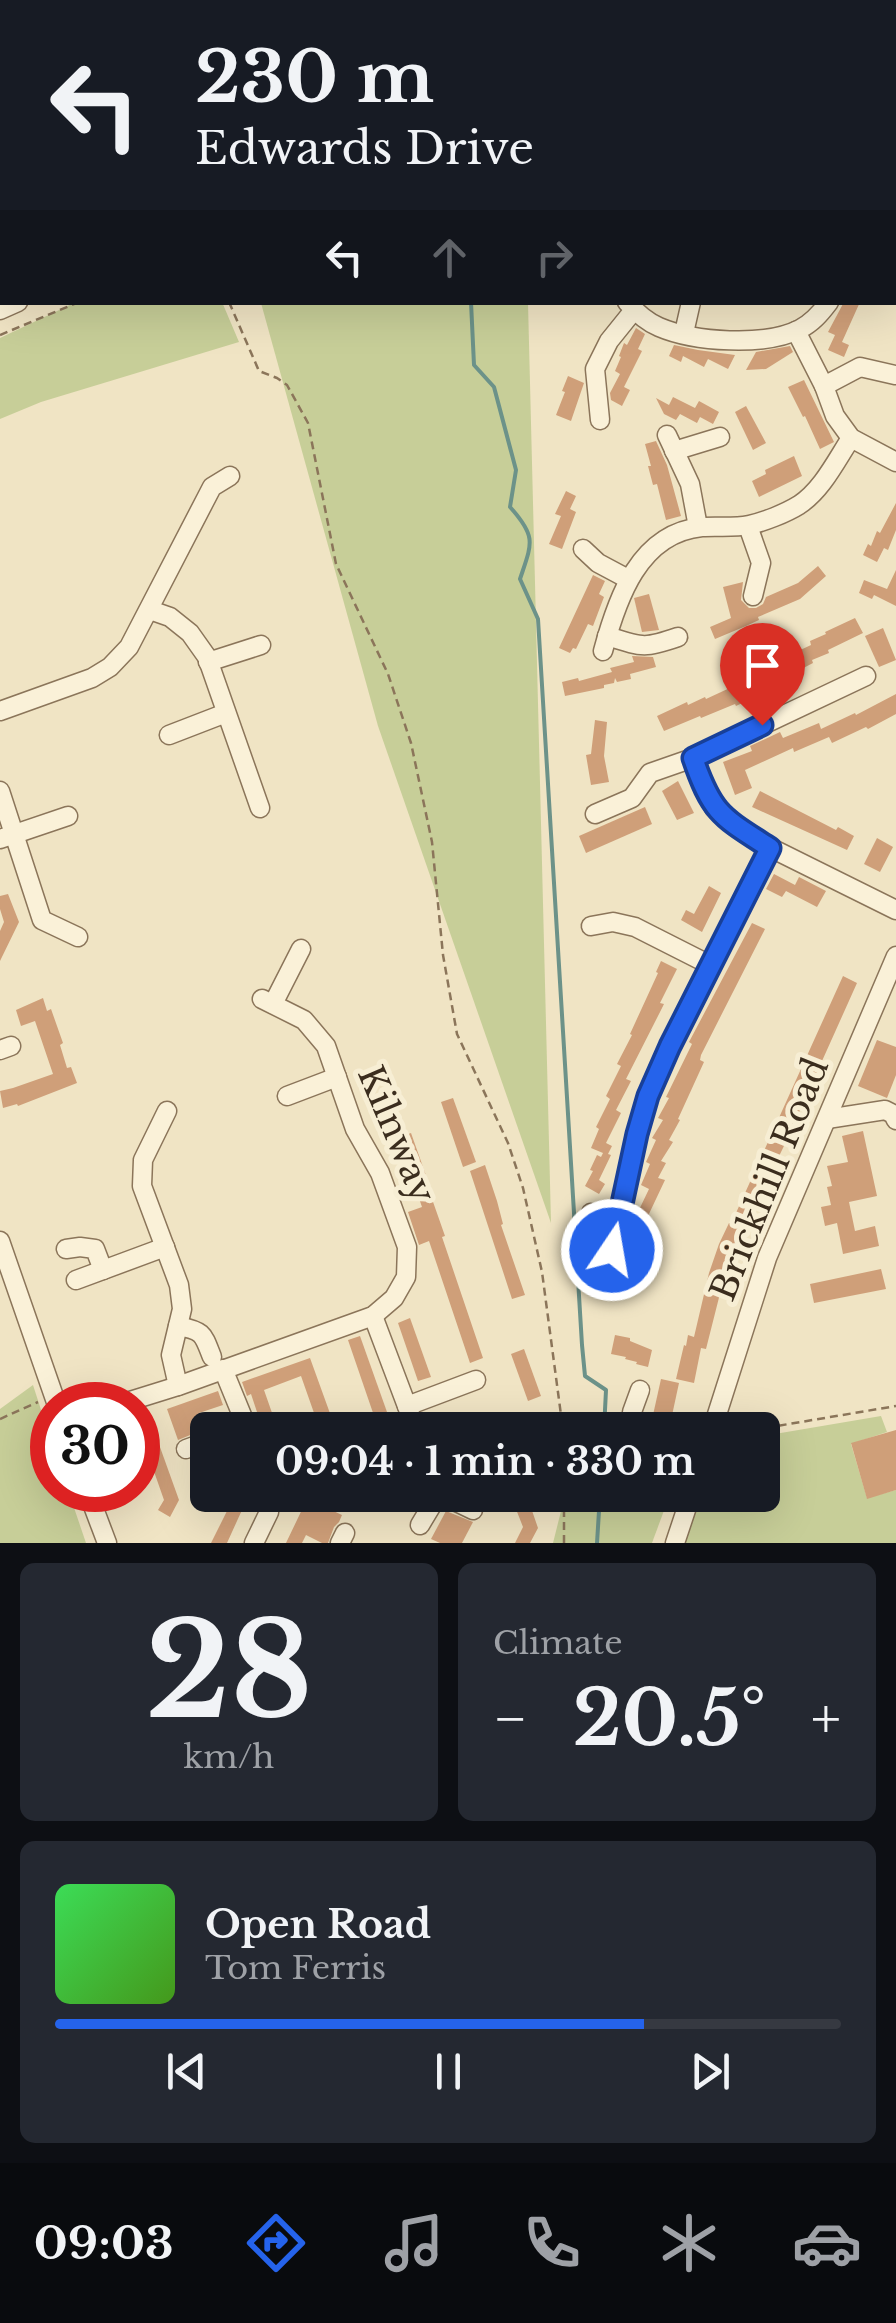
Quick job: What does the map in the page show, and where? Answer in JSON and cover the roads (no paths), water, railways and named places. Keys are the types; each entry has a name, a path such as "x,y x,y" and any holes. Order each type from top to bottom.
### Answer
{"street":[{"path":"684,333 690,305"},
{"path":"600,420 595,369 630,306 658,326 724,341 796,331 816,319 826,305"},
{"path":"796,331 835,416 851,438 896,462"},
{"path":"824,386 860,367 895,375"},
{"path":"698,527 690,484 671,443 720,437"},
{"path":"678,637 651,646 605,643 628,578 648,553 668,538 698,527 748,526 799,505 822,482 851,438"},
{"path":"0,711 92,678 130,647 212,486 230,476"},
{"path":"748,526 761,563 753,596"},
{"path":"583,549 628,578"},
{"path":"150,610 170,617 190,633 208,662 260,808"},
{"path":"208,662 261,645"},
{"path":"594,814 632,798 650,773 693,758 866,676"},
{"path":"169,735 226,713"},
{"path":"693,758 714,808 728,820 770,848 896,910"},
{"path":"0,791 8,836 42,920 78,937"},
{"path":"8,836 68,816"},
{"path":"612,1250 648,1096 770,848"},
{"path":"590,926 613,922 634,927 712,966"},
{"name":"Kilnway","path":"160,1392 218,1363 373,1316 394,1298 406,1278 408,1246 380,1173 355,1129 326,1046 304,1020 268,1002 301,949"},
{"name":"Brickhill Road","path":"718,1412 768,1258 896,956"},
{"path":"288,1096 337,1078"},
{"path":"826,1120 885,1110 894,1114 896,1120"},
{"path":"166,1111 143,1160 142,1186 180,1285 182,1309 171,1355 178,1386"},
{"path":"590,1213 618,1222"},
{"path":"0,1243 49,1382"},
{"path":"76,1280 165,1246"},
{"path":"66,1249 94,1249 103,1270"},
{"path":"373,1316 409,1412"},
{"path":"178,1326 204,1335 237,1412"},
{"path":"407,1406 476,1380"},
{"path":"632,1412 640,1390"},
{"path":"186,1450 190,1448"},
{"path":"96,1512 107,1543"},
{"path":"254,1543 269,1512"},
{"path":"420,1525 429,1512"},
{"path":"675,1543 685,1512"}],"waterway":[{"path":"471,305 474,365 494,387 516,470 510,507 525,526 530,541 520,579 538,619 582,1345 585,1376 606,1390 605,1412"},
{"path":"597,1543 599,1512"}]}
